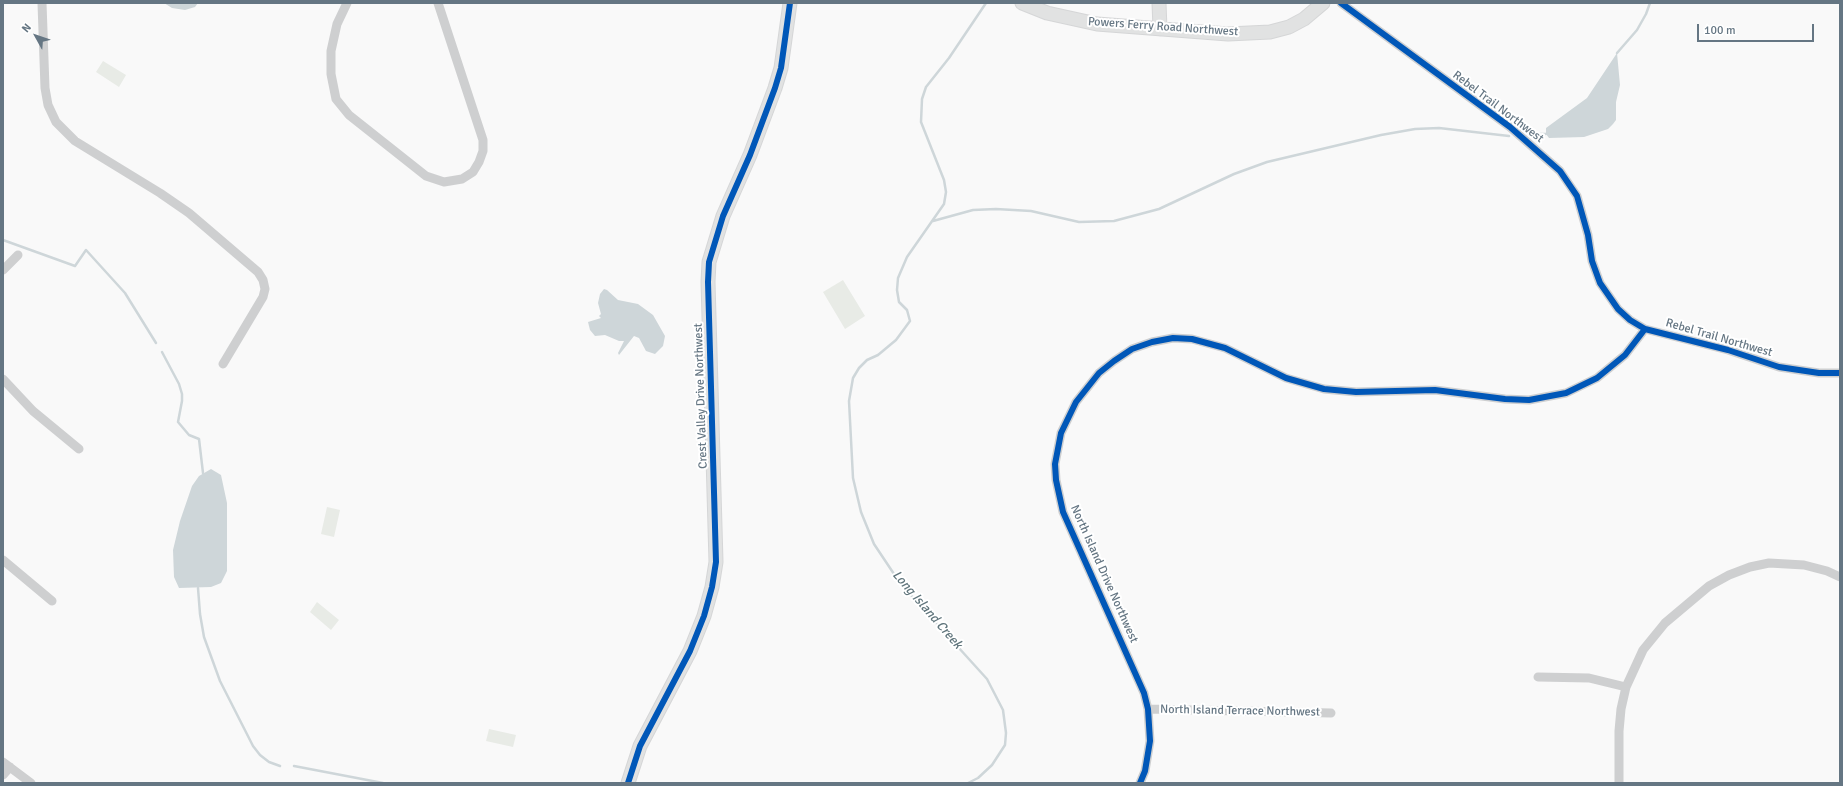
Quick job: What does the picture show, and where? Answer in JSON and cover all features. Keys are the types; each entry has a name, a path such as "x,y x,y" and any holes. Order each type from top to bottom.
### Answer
{"street":[{"path":"42,3 45,88 52,114 64,132 75,141 160,193 189,213 258,272 263,280 265,289 263,297 223,364"},
{"path":"347,3 336,24 331,51 331,74 336,99 349,115 426,176 444,182 462,179 472,172 480,162 483,151 483,140 438,3"},
{"name":"Crest Valley Drive Northwest","path":"628,783 640,746 690,650 704,616 712,587 716,562 708,282 710,262 713,245 723,216 750,155 775,88 781,68 790,3"},
{"name":"Powers Ferry Road Northwest","path":"1022,3 1070,19 1097,24 1228,34 1270,32 1289,27 1304,19 1323,3"},
{"path":"1159,3 1160,29"},
{"name":"Rebel Trail Northwest","path":"1341,3 1510,127 1560,171 1577,196 1588,235 1592,261 1600,283 1618,309 1630,320 1645,328 1796,370 1819,373 1840,373"},
{"path":"3,270 18,255"},
{"name":"North Island Drive Northwest","path":"1140,783 1145,771 1150,741 1148,709 1139,678 1063,512 1056,480 1057,448 1067,419 1087,386 1114,360 1132,349 1152,342 1173,338 1192,338 1225,348 1286,378 1324,389 1356,392 1435,390 1505,399 1529,400 1566,393 1597,378 1625,355 1645,328"},
{"path":"3,379 33,411 79,449"},
{"path":"3,560 52,601"},
{"path":"1619,783 1619,731 1621,709 1626,687 1637,660 1665,623 1709,586 1728,575 1750,567 1769,564 1792,564 1815,567 1840,577"},
{"path":"1538,677 1589,678 1626,687"},
{"name":"North Island Terrace Northwest","path":"1148,709 1331,713"},
{"path":"3,775 6,764 31,783"}],"shaded area":[{"path":"164,3 198,3 195,7 185,10 172,8"},
{"path":"1617,53 1620,85 1616,102 1616,120 1613,124 1608,129 1584,137 1549,138 1546,134 1546,128 1587,98"},
{"path":"103,61 126,75 119,87 96,72"},
{"path":"843,280 865,316 845,329 823,292"},
{"path":"604,289 618,300 638,304 653,315 665,336 663,346 655,354 646,351 639,338 634,336 619,355 618,353 624,341 619,341 605,335 595,336 590,330 588,322 601,318 599,316 601,314 598,303 600,294"},
{"path":"211,469 221,475 227,503 227,571 221,583 211,587 179,588 174,577 173,550 180,521 192,486 199,476"},
{"path":"327,507 340,510 334,537 321,534"},
{"path":"317,602 339,620 331,630 310,612"},
{"path":"489,729 516,735 513,747 486,741"}],"waterway":[{"name":"Long Island Creek","path":"968,783 978,778 992,765 1005,745 1006,733 1003,710 987,679 900,583 874,544 861,512 853,478 849,401 853,378 859,368 867,360 878,355 896,340 910,321 907,310 899,302 897,290 898,278 907,257 944,204 946,192 944,180 921,122 922,99 926,87 949,58 986,3"},
{"path":"1617,53 1637,30 1650,3"},
{"path":"933,221 973,210 996,209 1031,211 1079,222 1114,221 1159,209 1234,174 1267,162 1381,135 1415,129 1439,128 1509,136"},
{"path":"1529,134 1546,134"},
{"path":"3,240 75,266 86,250 125,293 156,343"},
{"path":"162,352 179,384 182,394 178,422 189,435 199,439 203,473"},
{"path":"198,588 204,637 220,681 253,746 260,755 269,762 280,766"},
{"path":"294,766 383,783"}],"cycle path":[{"path":"628,783 640,746 690,651 704,616 712,587 716,562 708,282 709,262 723,216 750,155 775,88 781,68 790,3"},
{"path":"1341,3 1510,127 1560,171 1577,196 1588,235 1592,261 1600,283 1618,309 1630,320 1645,329 1728,350 1779,367 1819,373 1840,373"},
{"path":"1140,783 1145,771 1150,741 1148,709 1144,693 1063,512 1056,480 1055,464 1061,433 1076,402 1099,373 1132,349 1152,342 1173,338 1192,339 1225,348 1286,378 1324,389 1356,392 1435,390 1505,399 1529,400 1566,393 1597,378 1625,355 1645,329"}]}
